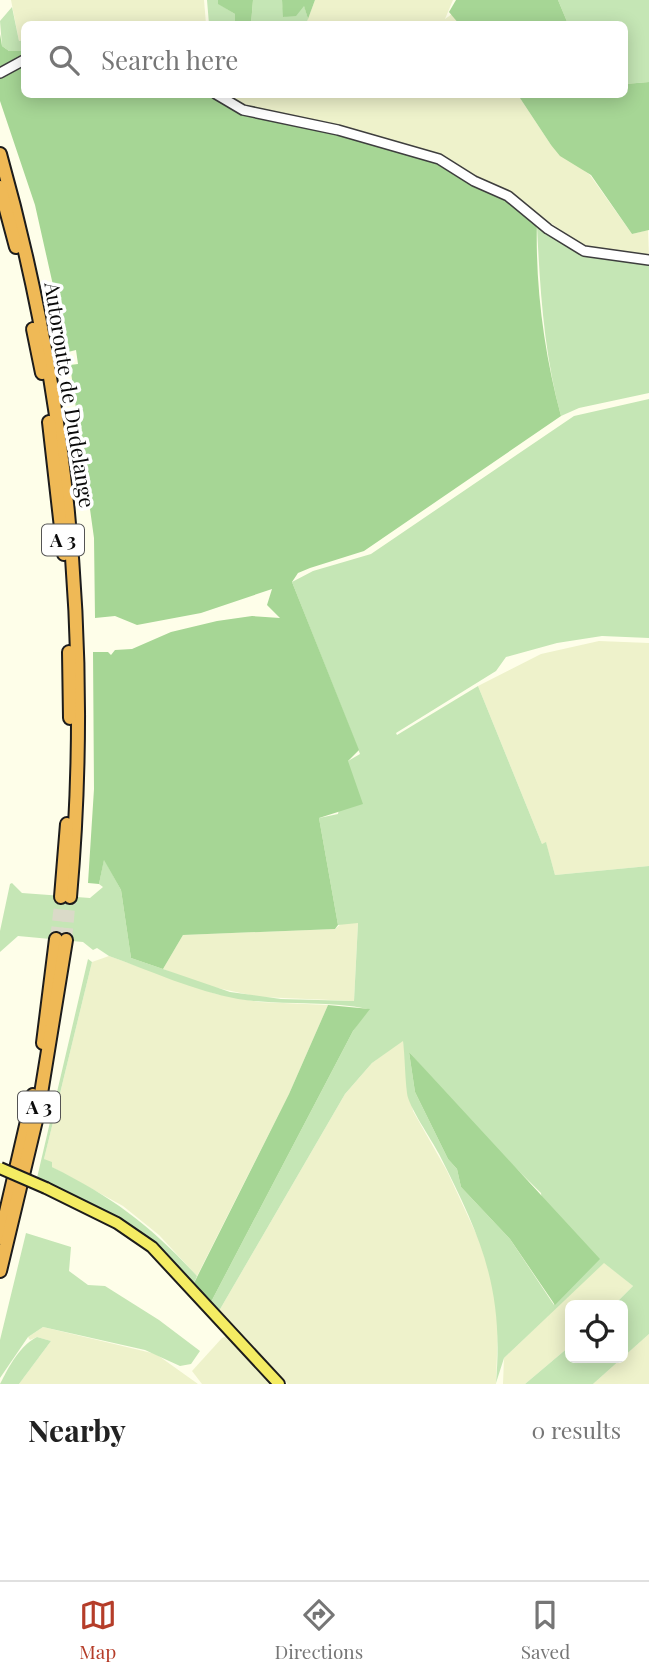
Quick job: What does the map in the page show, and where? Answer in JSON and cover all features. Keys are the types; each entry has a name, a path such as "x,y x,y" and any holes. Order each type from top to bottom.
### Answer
{"highway":[{"name":"Autoroute de Dudelange","path":"0,154 47,351 70,521 79,695 66,897 71,748 69,635 63,539 38,352 0,187"},
{"name":"A 3","path":"0,1238 42,1048 61,939 38,1112 0,1271"}],"main road":[{"path":"0,1168 110,1219 152,1247 279,1384"}],"street":[{"path":"0,73 21,62"},
{"path":"223,98 243,110 338,130 439,159 474,181 508,196 548,229 584,251 649,260"}],"green space":[{"path":"11,0 204,0 206,21 21,21 19,41"},
{"path":"207,0 218,0 219,4 235,14 235,21 209,21"},
{"path":"218,0 253,0 251,21 235,21 235,14 218,4"},
{"path":"253,0 282,0 284,17 304,5 308,19 307,21 251,21"},
{"path":"282,0 315,0 308,19 304,6 296,16 283,17"},
{"path":"315,0 453,0 445,19 452,14 457,21 307,21"},
{"path":"456,0 558,0 567,21 456,21 449,12"},
{"path":"558,0 649,0 649,82 628,84 628,21 567,21"},
{"path":"12,7 21,51 9,51 2,46 0,21"},
{"path":"0,34 2,46 9,51 21,51 21,57 0,68"},
{"path":"21,67 21,98 220,98 439,159 508,196 537,220 542,319 561,416 364,551 298,573 292,582 359,750 348,761 363,804 319,818 338,925 335,929 183,935 163,969 131,958 121,890 104,860 99,884 88,883 94,789 93,652 108,652 111,655 115,650 132,649 171,632 217,621 252,616 280,618 267,605 272,589 201,613 137,625 115,616 95,618 94,538 70,365 78,364 76,350 68,352 35,205 0,101 0,78"},
{"path":"649,82 649,230 632,234 591,175 560,156 520,98 628,98 628,84"},
{"path":"228,98 520,98 551,145 590,175 632,234 648,230 649,257 584,247 522,202 440,156 381,137 243,106"},
{"path":"537,226 583,255 649,264 649,393 579,408 561,416 547,346"},
{"path":"649,399 649,638 602,636 557,643 506,657 496,671 396,733 397,735 478,686 542,844 546,842 555,875 649,866 649,1334 628,1353 628,1300 619,1300 633,1286 604,1263 504,1358 496,1383 496,1319 486,1264 467,1211 408,1099 403,1041 372,1063 345,1094 219,1311 211,1302 353,1031 368,1009 238,999 189,986 109,956 97,948 93,950 83,942 18,936 0,952 0,931 10,884 22,893 90,898 103,887 99,884 104,859 121,890 131,958 230,992 281,999 354,1001 358,923 338,925 319,818 338,814 348,761 360,754 292,582 313,571 371,554 574,416","holes":["409,1052 481,1134 541,1193 554,1305 510,1239 461,1187 457,1169 448,1159 415,1092"]},
{"path":"599,641 649,643 649,866 555,875 546,843 542,844 478,686 541,654"},
{"path":"358,922 354,1001 260,997 203,985 163,969 183,935 335,929 342,923"},
{"path":"109,956 216,994 259,1002 328,1005 289,1094 197,1276 159,1235 123,1206 52,1167 44,1159 92,962"},
{"path":"88,959 92,962 44,1159 52,1162 52,1167 113,1202 147,1227 197,1276 194,1283 149,1240 37,1178"},
{"path":"328,1005 370,1009 353,1031 211,1302 194,1283 289,1094"},
{"path":"403,1040 413,1111 447,1171 486,1255 498,1324 496,1384 288,1384 219,1311 345,1094 372,1063"},
{"path":"409,1052 600,1259 555,1305 510,1239 461,1187 457,1169 448,1159 415,1092"},
{"path":"26,1233 71,1247 69,1271 88,1285 105,1286 159,1320 200,1351 191,1364 180,1366 145,1350 43,1327 28,1337 0,1378 0,1340"},
{"path":"604,1262 633,1286 619,1300 565,1300 565,1350 525,1384 503,1384 504,1358"},
{"path":"43,1327 156,1354 198,1384 19,1384 51,1341 37,1337 30,1340 28,1337"},
{"path":"649,1334 649,1384 593,1384 616,1363 628,1363 628,1353"},
{"path":"229,1335 275,1384 202,1384 192,1371 222,1338"},
{"path":"37,1337 51,1341 19,1384 0,1384 20,1351"},
{"path":"565,1350 565,1363 616,1363 593,1384 525,1384"}],"tunnel":[{"path":"56,939 61,897"},
{"path":"66,940 70,897"}]}
